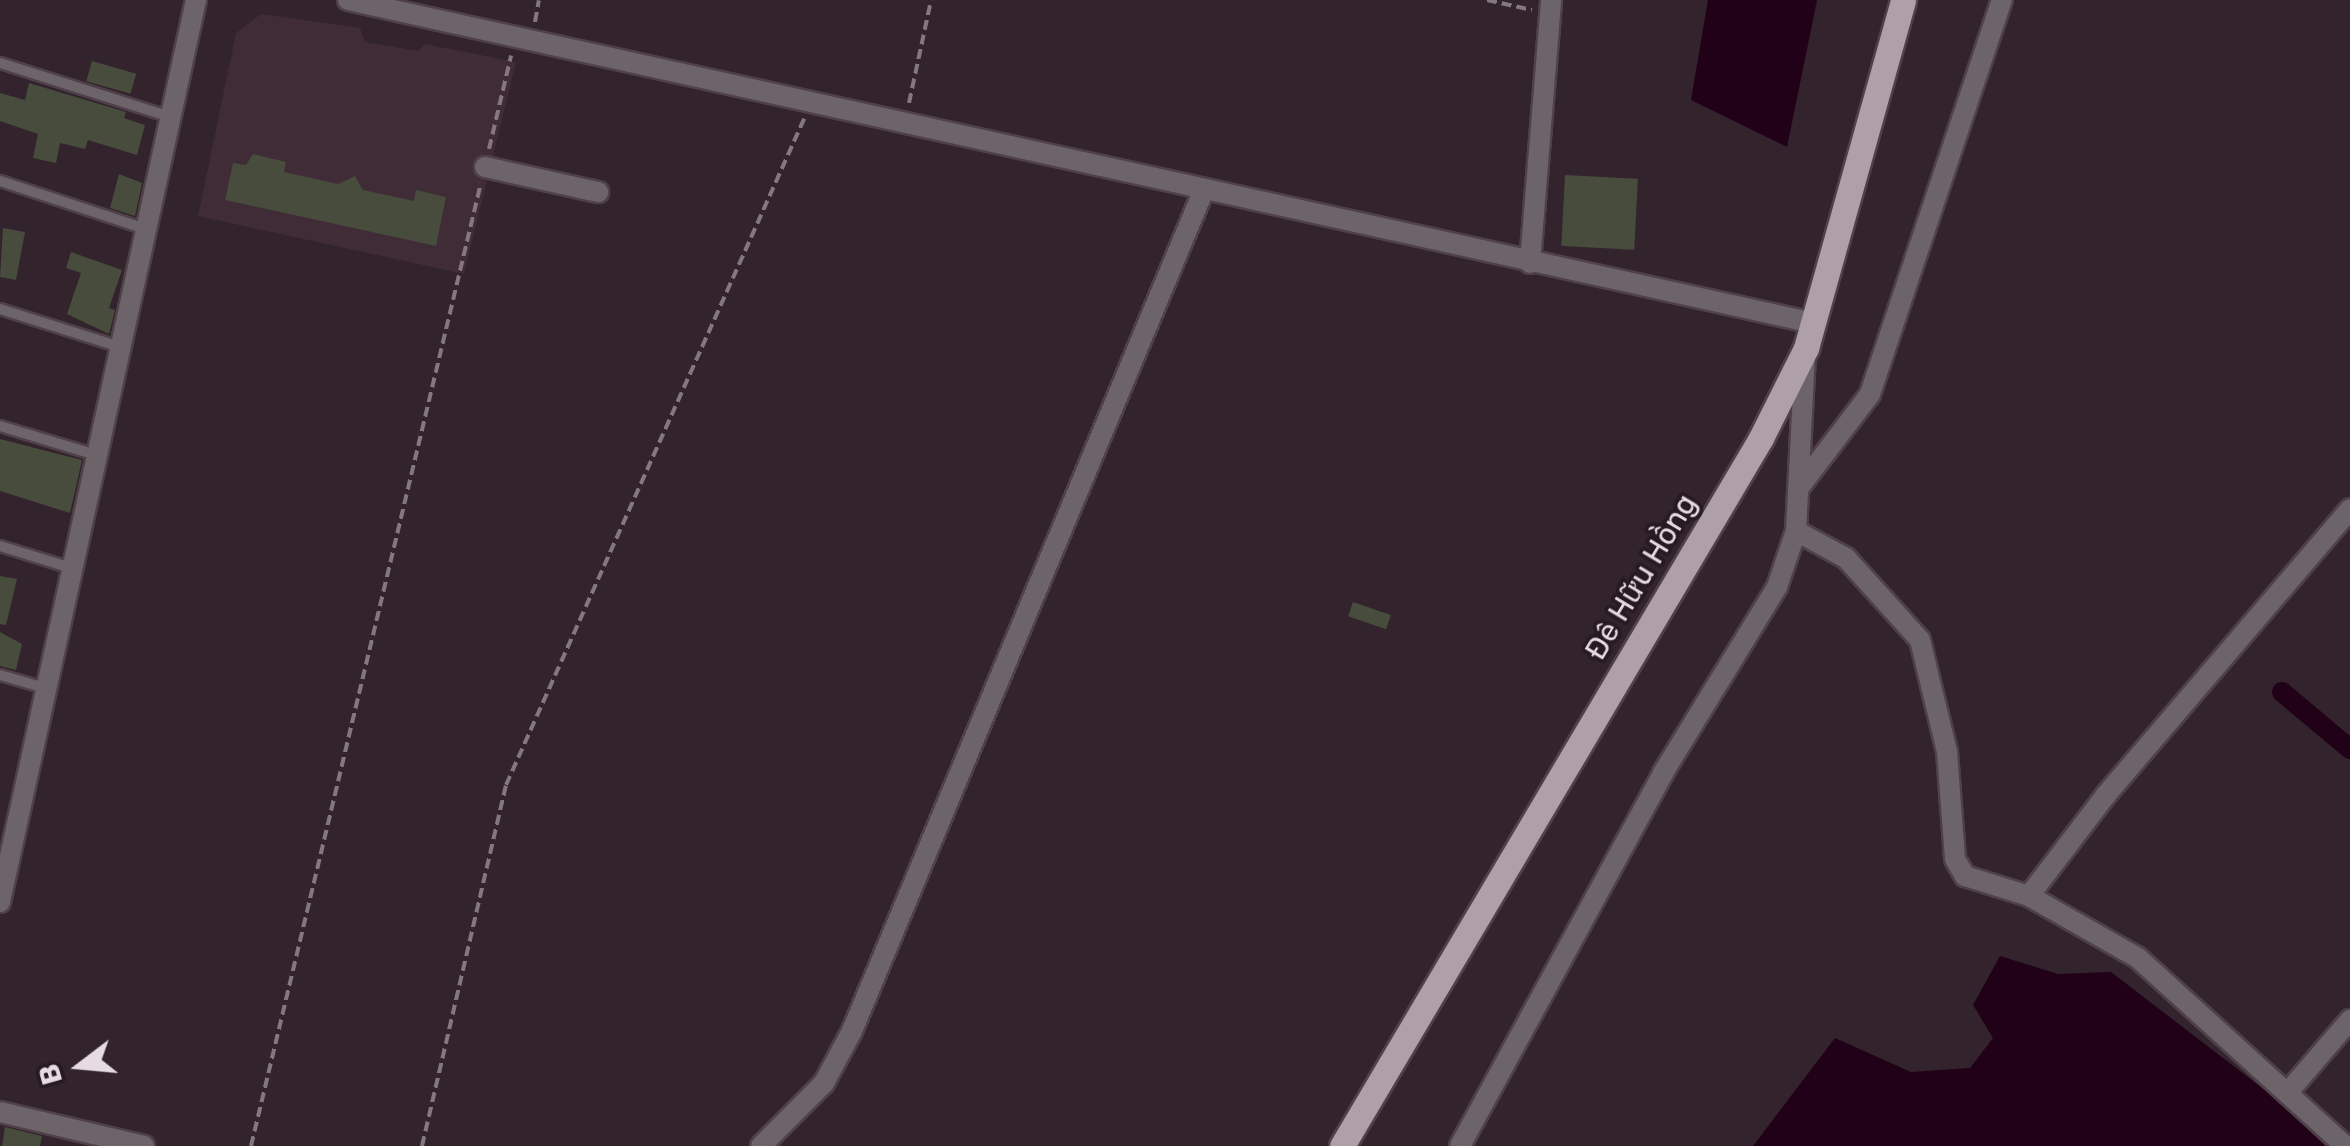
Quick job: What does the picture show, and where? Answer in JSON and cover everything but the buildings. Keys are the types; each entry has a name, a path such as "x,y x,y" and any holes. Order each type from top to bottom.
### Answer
{"main road":[{"name":"Đê Hữu Hồng","path":"1342,1146 1760,438 1809,335 1903,0"}],"street":[{"path":"348,0 1530,263 1809,335 1796,532 1777,587 1663,773 1460,1146"},
{"path":"1798,489 1870,394 2002,0"},
{"path":"0,902 192,1"},
{"path":"1530,263 1550,7"},
{"path":"485,167 598,192"},
{"path":"761,1146 824,1082 852,1031 1203,192"},
{"path":"2029,896 2106,795 2350,508"},
{"path":"1796,532 1846,558 1920,640 1947,752 1955,858 1965,876 2029,896 2138,958 2289,1091 2345,1146"},
{"path":"2289,1091 2350,1020"},
{"path":"0,1112 144,1146"}],"lane":[{"path":"0,63 170,118"},
{"path":"0,182 146,229"},
{"path":"0,309 120,347"},
{"path":"0,426 96,455"},
{"path":"0,546 71,568"},
{"path":"0,676 45,688"}],"path":[{"path":"905,125 931,0"},
{"path":"1488,0 1550,7"},
{"path":"251,1146 516,38"},
{"path":"422,1146 506,785 811,104"}],"shaded area":[{"path":"1708,0 1817,0 1787,147 1691,100"},
{"path":"261,14 360,28 365,42 418,51 425,44 516,62 464,274 198,216 236,33"},
{"path":"2000,956 2058,974 2111,972 2292,1111 2325,1146 1753,1146 1835,1038 1911,1072 1970,1068 1993,1038 1973,1005"}],"waterway":[{"path":"2282,692 2350,749"}]}
